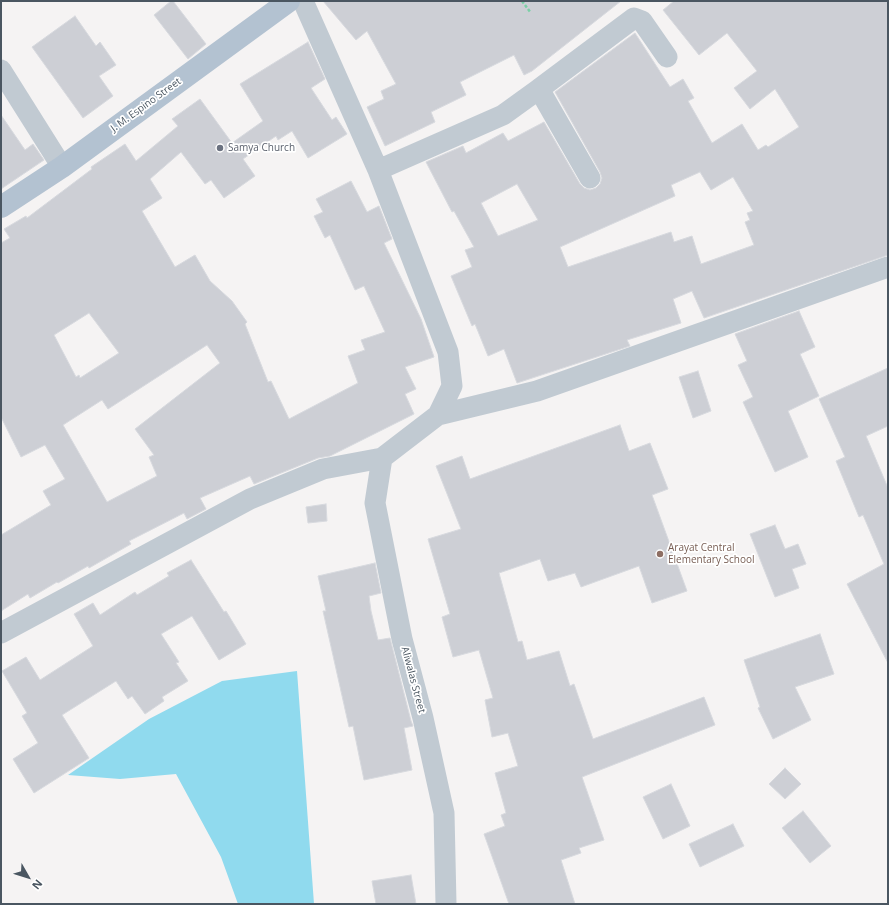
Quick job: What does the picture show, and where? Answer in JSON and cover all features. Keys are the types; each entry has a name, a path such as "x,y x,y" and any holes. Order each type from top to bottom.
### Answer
{"main road":[{"name":"J. M. Espino Street","path":"1,207 62,167 289,1"}],"street":[{"path":"303,1 378,170 448,352 452,386 438,415"},
{"path":"378,170 503,115 634,18 642,21 667,57"},
{"path":"1,70 62,167"},
{"path":"539,89 590,178"},
{"path":"1,634 250,499 323,469 382,458 438,415 536,391 888,267"},
{"name":"Aliwalas Street","path":"382,458 375,503 402,638 423,718 444,813 446,904"}],"path":[{"path":"522,1 531,13"}],"water":[{"path":"297,671 314,904 238,904 221,857 176,774 120,779 68,775 149,719 222,681"}],"building":[{"path":"173,1 206,44 188,59 154,15"},
{"path":"323,1 621,1 532,71 524,75 514,55 460,82 466,95 431,112 435,122 385,146 367,107 384,99 381,91 396,84 367,31 356,40"},
{"path":"674,1 888,1 888,255 704,318 692,291 673,299 681,323 627,340 630,346 517,383 504,349 488,356 475,324 472,326 451,276 472,267 465,250 474,247 454,211 452,212 426,162 463,146 466,153 503,133 508,141 544,122 580,184 584,188 590,190 596,188 600,184 602,178 600,172 555,92 635,33 670,87 683,79 694,98 688,101 712,143 742,124 758,150 766,145 768,147 799,127 775,89 750,109 734,88 757,71 727,33 699,55 663,10","holes":["700,172 711,190 733,177 753,211 747,213 750,220 745,222 754,245 701,264 692,236 674,242 671,232 568,267 560,247 675,196 671,185","517,184 538,220 498,236 481,203"]},
{"path":"75,16 96,46 100,42 116,65 99,76 113,96 83,118 32,47"},
{"path":"308,42 325,79 311,88 332,120 336,117 347,134 308,158 292,131 278,140 276,136 243,159 255,176 224,198 211,180 205,184 181,152 150,179 162,198 142,211 175,267 195,255 210,281 232,301 247,322 245,324 268,382 271,381 289,419 358,383 348,356 365,350 361,340 385,332 364,286 355,290 330,235 325,238 314,216 323,212 316,199 351,181 367,212 379,206 392,239 384,243 421,319 434,357 405,367 416,389 405,394 414,414 330,456 318,458 254,484 250,476 200,498 206,509 187,519 184,513 129,541 131,544 89,568 88,566 30,598 28,594 1,611 1,535 51,505 43,491 65,479 45,445 21,457 1,417 1,243 10,238 4,229 26,216 27,218 92,169 91,167 125,144 136,161 178,126 172,119 200,99 232,143 263,121 240,84","holes":["89,313 119,353 80,378 79,375 76,377 54,335","207,345 220,363 135,429 154,455 149,457 157,476 107,502 63,425 102,400 108,409"]},
{"path":"1,115 25,150 33,144 44,160 1,189"},
{"path":"799,311 815,347 800,354 819,396 788,411 808,457 775,472 743,402 753,397 738,365 747,361 735,334"},
{"path":"888,368 888,426 866,436 888,488 888,663 847,584 884,564 863,515 859,517 836,461 845,457 819,399"},
{"path":"698,371 711,411 693,418 679,377"},
{"path":"620,425 629,451 650,443 668,489 652,495 687,591 652,603 639,566 581,587 575,573 548,581 540,559 499,573 518,642 522,641 527,660 559,651 570,686 574,684 593,739 704,697 715,725 582,777 604,840 579,848 581,853 561,860 575,904 509,904 484,834 505,826 501,815 506,813 495,773 518,766 508,733 492,737 485,700 493,698 479,650 453,657 442,617 450,614 428,539 461,529 436,466 462,456 470,479"},
{"path":"326,504 327,521 308,523 306,507"},
{"path":"775,525 785,549 798,544 806,564 792,569 799,588 775,597 750,534"},
{"path":"191,560 224,612 226,611 246,644 219,660 192,616 161,634 179,662 176,663 188,681 162,697 164,701 145,714 132,696 128,699 116,681 62,715 89,758 34,793 13,759 38,743 22,716 27,713 2,671 26,657 40,680 93,646 74,614 93,603 100,615 135,592 137,595 169,576 167,573"},
{"path":"375,563 381,593 369,596 371,611 378,640 390,638 413,726 404,728 412,770 364,780 353,726 349,727 323,611 326,611 318,576"},
{"path":"820,634 834,674 795,687 811,720 773,739 758,708 760,707 744,660"},
{"path":"785,768 801,784 785,799 769,784"},
{"path":"671,784 690,826 663,839 643,797"},
{"path":"803,811 831,846 810,863 782,828"},
{"path":"733,824 744,846 700,867 689,844"},
{"path":"411,875 416,904 376,904 372,881"}],"place":[{"name":"Samya Church","path":"220,148"},
{"name":"Arayat Central Elementary School","path":"660,554"}]}
